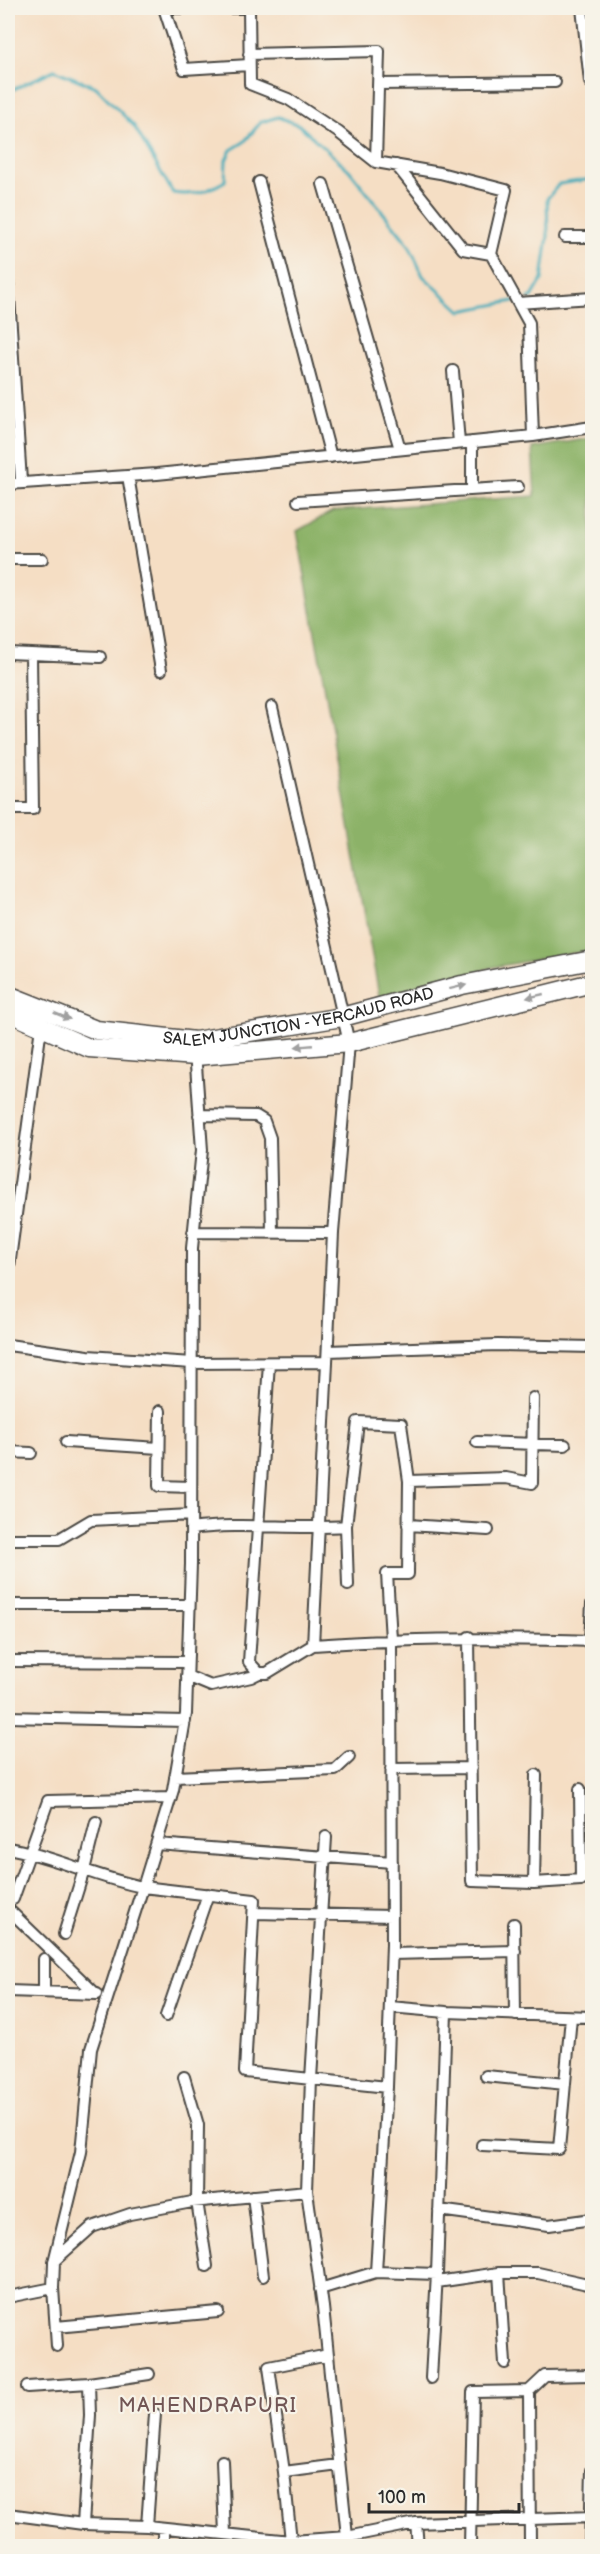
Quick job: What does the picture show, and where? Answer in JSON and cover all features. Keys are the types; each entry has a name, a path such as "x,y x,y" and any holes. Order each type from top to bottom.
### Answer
{"main road":[{"name":"SALEM JUNCTION - YERCAUD ROAD","path":"8,994 96,1030 195,1049 342,1017 462,985 592,960"},
{"path":"8,1012 89,1048 195,1049 349,1043 592,983"}],"street":[{"path":"376,162 379,51 249,59 184,69 165,8 249,8 249,59 249,84 288,99 338,132 376,162 440,173 506,190 491,254 529,323 533,436"},
{"path":"582,8 590,82 592,82"},
{"path":"378,84 555,82"},
{"path":"396,165 463,249 491,254"},
{"path":"259,182 331,457"},
{"path":"323,184 400,449"},
{"path":"565,237 592,237"},
{"path":"8,281 12,482 128,476 331,457 533,436 592,427"},
{"path":"518,303 592,300"},
{"path":"453,371 459,444"},
{"path":"472,442 472,490"},
{"path":"128,476 161,670"},
{"path":"298,501 518,487"},
{"path":"8,560 42,559"},
{"path":"8,652 100,657"},
{"path":"8,809 33,809 31,654"},
{"path":"272,707 349,1043 333,1233 313,1645"},
{"path":"8,1274 41,1027"},
{"path":"57,2346 53,2288 54,2262 81,2152 91,2049 171,1798 185,1721 191,1529 193,1232 202,1150 195,1049"},
{"path":"200,1114 256,1116 264,1121 270,1138 272,1232"},
{"path":"193,1232 333,1233"},
{"path":"8,1345 88,1356 192,1363 327,1362"},
{"path":"328,1350 498,1345 592,1347"},
{"path":"259,1673 249,1662 269,1363"},
{"path":"409,1481 506,1478 532,1483 533,1398"},
{"path":"160,1412 159,1486 191,1487"},
{"path":"348,1585 346,1526 358,1422 401,1424 409,1481 408,1574 387,1574 391,1639 392,1954 376,2272"},
{"path":"66,1442 159,1448"},
{"path":"477,1442 565,1445"},
{"path":"8,1452 30,1453"},
{"path":"8,1539 59,1539 91,1520 191,1515"},
{"path":"191,1529 217,1525 319,1528 346,1526"},
{"path":"408,1525 488,1530"},
{"path":"187,1676 211,1686 251,1677 259,1673 267,1673 313,1645 391,1639 591,1641 592,1604"},
{"path":"8,1605 189,1605"},
{"path":"469,1638 472,1881 534,1883 581,1880 580,1789"},
{"path":"8,1661 187,1662"},
{"path":"8,1717 185,1721"},
{"path":"175,1777 335,1770 349,1756"},
{"path":"391,1770 471,1768"},
{"path":"534,1883 536,1775"},
{"path":"95,1994 10,1904 48,1801 171,1798"},
{"path":"64,1934 96,1822"},
{"path":"326,1837 311,2079 307,2191 328,2355 348,2542"},
{"path":"157,1844 392,1862"},
{"path":"8,1848 30,1852 121,1883 254,1900 245,2072 387,2087"},
{"path":"166,2016 208,1894"},
{"path":"254,1913 392,1916"},
{"path":"514,1924 515,2015"},
{"path":"392,1954 514,1951"},
{"path":"44,1992 45,1959"},
{"path":"8,1991 110,1994"},
{"path":"390,2007 446,2012 592,2017"},
{"path":"431,2378 437,2278 446,2012"},
{"path":"482,2145 560,2149 571,2017"},
{"path":"486,2076 565,2084"},
{"path":"184,2078 198,2125 197,2201 207,2266"},
{"path":"54,2262 92,2227 130,2214 197,2201 307,2191"},
{"path":"252,2196 263,2276"},
{"path":"439,2210 549,2224 592,2219"},
{"path":"320,2289 376,2272 437,2278 499,2273 538,2273 592,2285"},
{"path":"499,2273 505,2363"},
{"path":"8,2297 53,2288"},
{"path":"56,2327 218,2312"},
{"path":"291,2541 269,2367 328,2355"},
{"path":"27,2387 89,2383 148,2374"},
{"path":"470,2547 472,2392 529,2391 545,2376 592,2375"},
{"path":"82,2524 90,2415 89,2383"},
{"path":"529,2391 530,2547"},
{"path":"147,2526 155,2414"},
{"path":"222,2461 225,2534"},
{"path":"284,2472 339,2465"},
{"path":"590,2547 592,2470"},
{"path":"8,2514 82,2524 147,2526 291,2541 348,2542 416,2523 592,2517"},
{"path":"416,2523 418,2547"},
{"path":"163,2528 163,2547"}],"green space":[{"path":"592,438 592,950 494,967 380,1001 297,531 333,511 535,496 532,448"}],"waterway":[{"path":"8,92 54,70 96,87 134,126 173,193 200,192 225,181 226,160 231,150 244,142 261,122 278,117 299,125 349,170 409,245 423,276 461,311 514,301"},
{"path":"529,298 532,297 542,280 548,235 547,199 559,184 592,179"}],"district":[{"name":"MAHENDRAPURI","path":"208,2406"}]}
